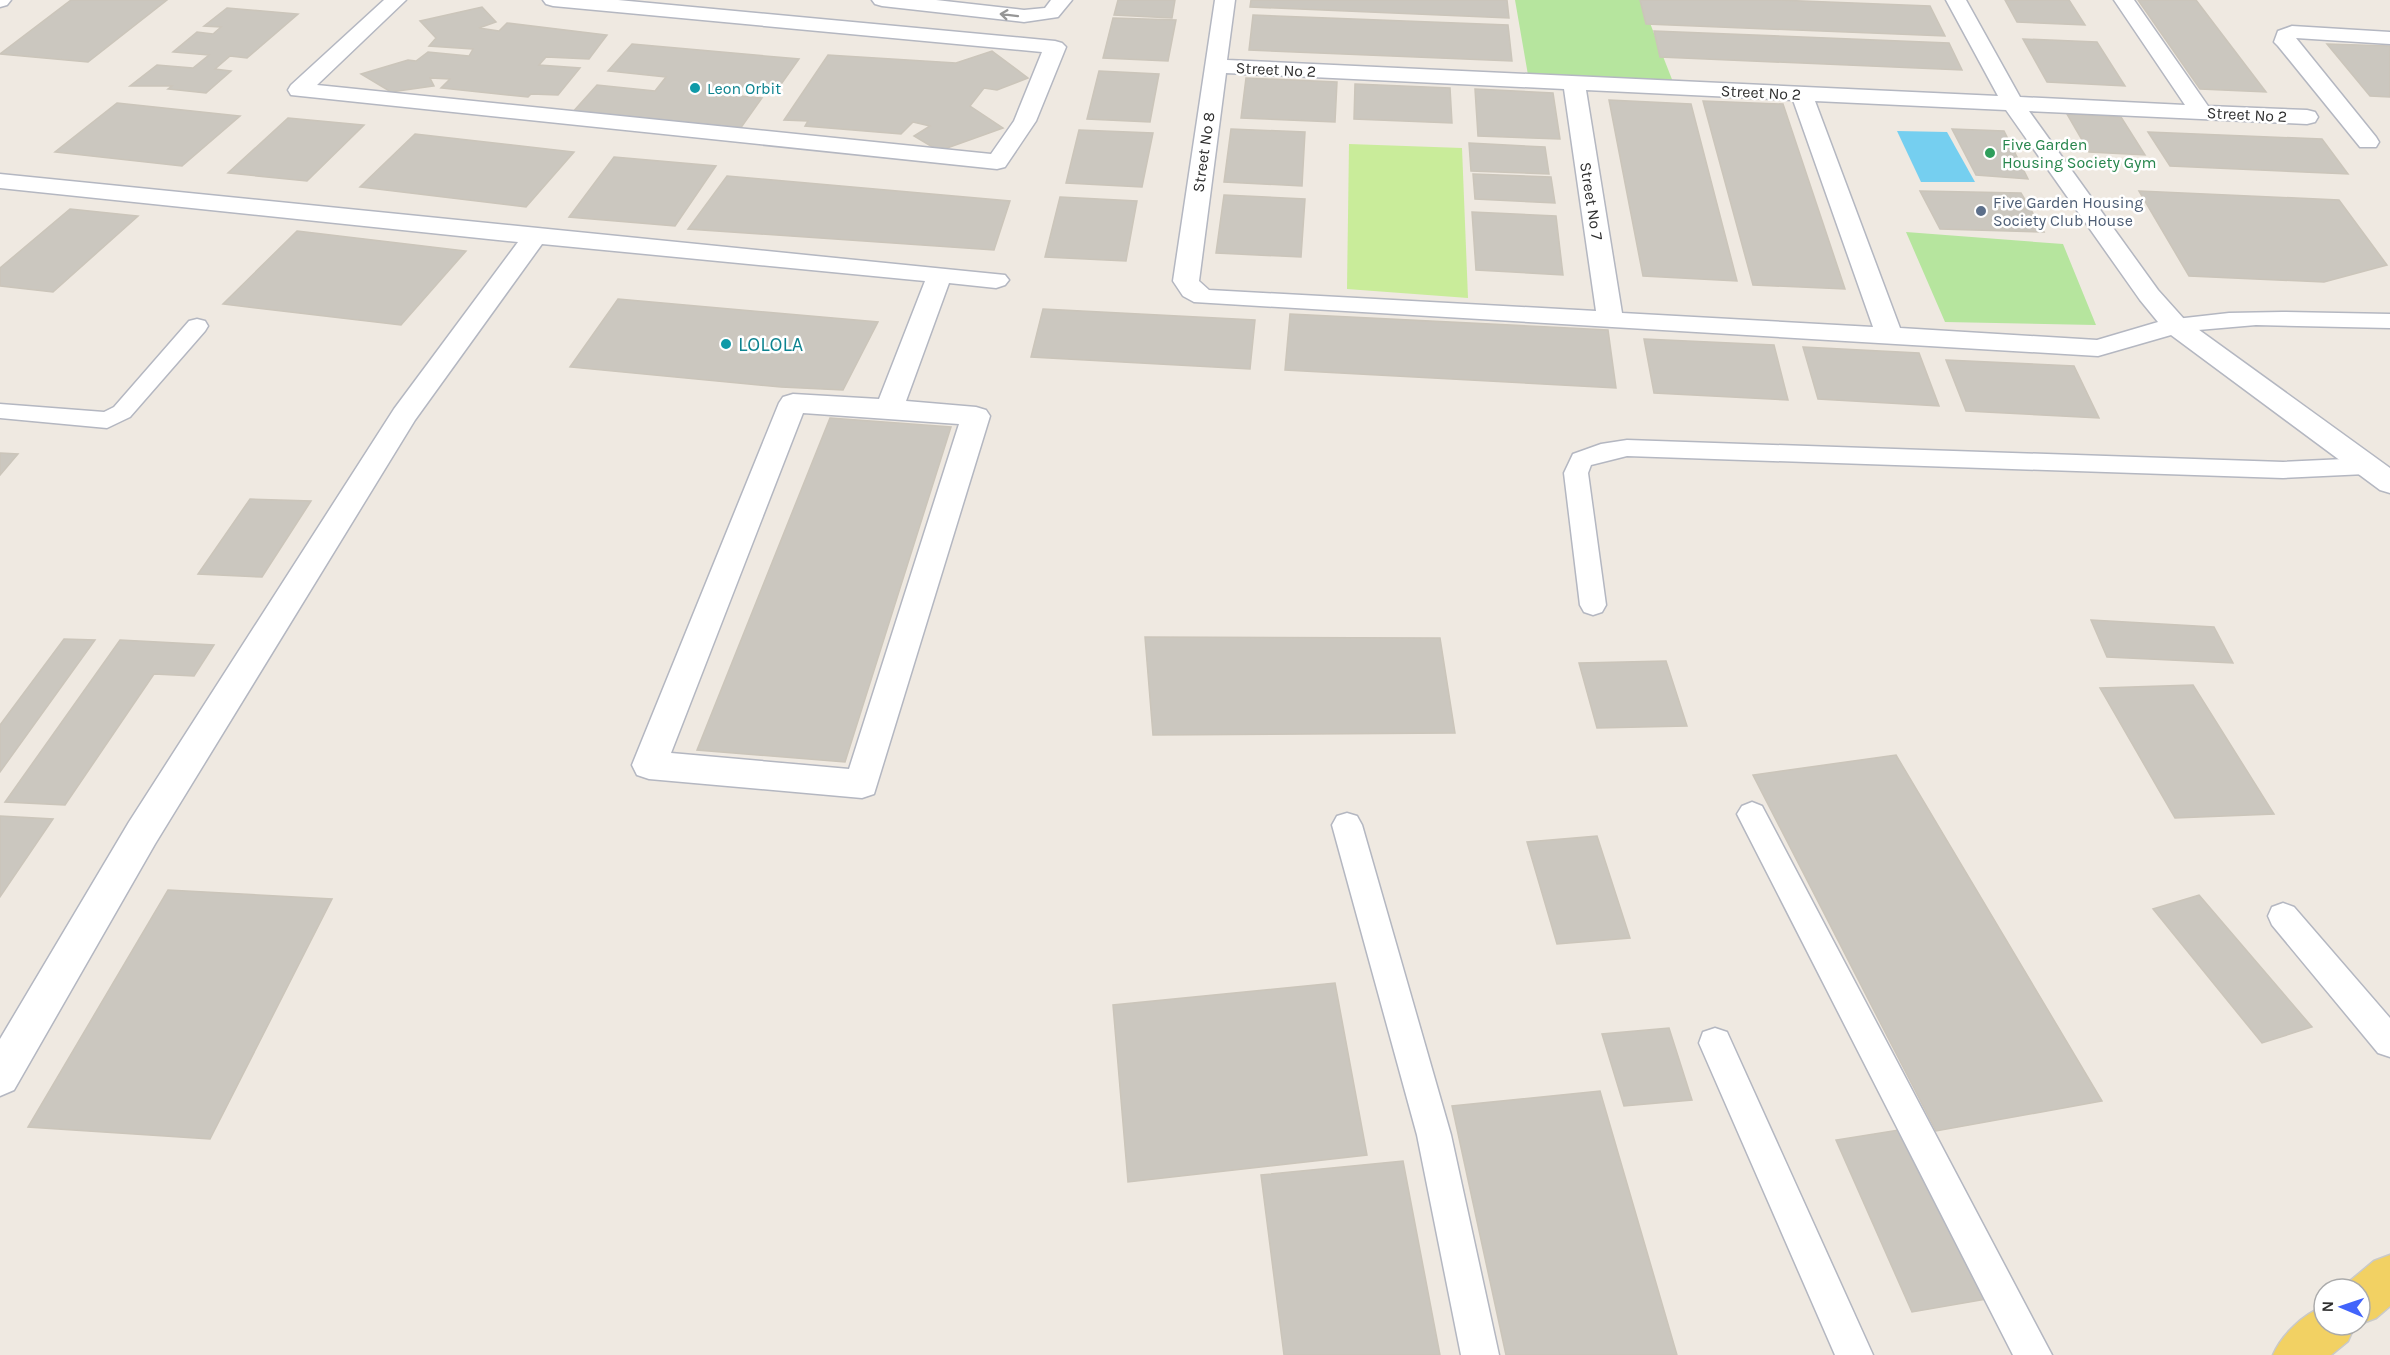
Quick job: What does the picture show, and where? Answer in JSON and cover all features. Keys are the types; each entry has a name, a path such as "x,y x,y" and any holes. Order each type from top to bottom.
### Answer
{"main road":[{"path":"2372,1292 2390,1277"},
{"path":"2296,1355 2318,1337"}],"street":[{"path":"396,0 299,90 997,162 1025,121 1055,47 553,0"},
{"path":"882,0 1024,16 1051,13 1062,0"},
{"name":"Street No 8","path":"1225,0 1186,281 1192,291 1203,297 1610,319"},
{"path":"1956,0 2013,104 2149,295 2175,325 2390,483"},
{"path":"2124,0 2201,112"},
{"path":"2368,142 2284,42 2285,35 2292,32 2390,38"},
{"name":"Street No 2","path":"1215,66 2307,117"},
{"name":"Street No 7","path":"1574,84 1610,319"},
{"path":"1802,94 1889,336"},
{"path":"0,181 535,236 996,280"},
{"path":"0,1077 142,832 404,415 535,236"},
{"path":"889,409 940,274"},
{"path":"1610,319 2098,348 2175,325"},
{"path":"793,403 889,409 976,416 862,784 649,765 793,403"}],"lane":[{"path":"2175,325 2206,320 2248,318 2390,321"},
{"path":"0,411 107,420 122,412 197,326"},
{"path":"1593,605 1576,473 1581,460 1601,452 1639,448 2283,470 2366,466"},
{"path":"1752,814 2033,1355"},
{"path":"1347,825 1434,1135 1480,1355"},
{"path":"2283,916 2390,1042"},
{"path":"1715,1042 1854,1355"}],"green space":[{"path":"1515,0 1641,0 1673,82 1528,75"},
{"path":"1349,144 1462,148 1468,298 1347,289"},
{"path":"1906,232 2063,244 2096,325 1945,322"}],"water":[{"path":"1897,131 1947,132 1975,182 1921,182"}],"building":[{"path":"71,0 167,0 88,62 0,54"},
{"path":"1118,0 1175,0 1172,18 1114,15"},
{"path":"1251,0 1507,0 1509,18 1250,7"},
{"path":"1640,0 1777,0 1930,6 1945,36 1646,24"},
{"path":"2005,0 2069,0 2085,25 2017,22"},
{"path":"2138,0 2196,0 2266,92 2200,89"},
{"path":"482,7 496,22 479,28 499,31 507,23 607,35 589,59 546,57 539,65 580,68 558,95 531,94 528,97 441,88 450,79 430,78 434,86 391,92 361,74 408,60 416,61 428,52 469,56 473,49 429,46 436,38 420,21"},
{"path":"227,8 298,14 247,58 230,56 215,69 231,71 206,93 168,89 172,86 130,86 157,65 193,68 209,55 173,52 197,32 213,34 221,27 204,26"},
{"path":"1253,15 1508,25 1512,61 1249,50"},
{"path":"1113,18 1176,20 1168,61 1103,58"},
{"path":"1654,31 1949,43 1962,70 1660,57"},
{"path":"2023,39 2097,42 2125,86 2047,82"},
{"name":"Leon Orbit","path":"632,44 799,59 777,90 734,86 728,95 762,98 740,129 572,113 597,85 655,91 666,77 608,71"},
{"path":"2327,44 2390,46 2390,97 2370,96"},
{"path":"992,51 1028,78 997,90 984,88 970,106 1003,128 939,151 914,136 930,126 913,122 901,134 805,126 808,121 784,120 828,55 956,63"},
{"path":"1099,71 1159,74 1150,122 1087,119"},
{"path":"1246,78 1337,82 1335,122 1241,118"},
{"path":"1355,84 1450,88 1452,123 1354,119"},
{"path":"1475,89 1553,93 1560,139 1478,136"},
{"path":"1609,100 1691,104 1737,281 1643,276"},
{"path":"1703,101 1783,104 1845,289 1753,285"},
{"path":"117,103 240,116 182,166 55,152"},
{"path":"2067,114 2121,117 2145,155 2089,152"},
{"path":"288,118 364,125 307,181 228,173"},
{"path":"1231,129 1305,132 1302,186 1224,182"},
{"name":"Five Garden Housing Society Gym","path":"1952,129 2004,131 2028,179 1976,175"},
{"path":"1079,130 1153,133 1142,187 1066,183"},
{"path":"2148,132 2322,139 2348,174 2170,166"},
{"path":"415,134 574,152 526,207 360,187"},
{"path":"1469,143 1545,147 1549,174 1471,171"},
{"path":"614,157 716,166 675,226 569,217"},
{"path":"1473,174 1551,177 1555,203 1475,199"},
{"path":"727,176 1010,201 994,250 688,229"},
{"name":"Five Garden Housing Society Club House","path":"1920,191 2021,193 2044,232 1940,229"},
{"path":"2139,191 2339,200 2387,265 2324,282 2189,276"},
{"path":"1224,195 1305,199 1301,257 1216,253"},
{"path":"1060,197 1137,201 1126,261 1045,257"},
{"path":"70,209 138,216 53,292 0,286 0,268"},
{"path":"1472,212 1556,216 1563,275 1476,270"},
{"path":"297,231 466,251 401,325 223,304"},
{"name":"LOLOLA","path":"618,299 878,322 843,390 781,387 570,367"},
{"path":"1043,309 1255,320 1250,369 1031,357"},
{"path":"1290,314 1608,330 1616,388 1285,370"},
{"path":"1644,339 1774,345 1788,400 1654,393"},
{"path":"1803,347 1919,353 1939,406 1818,399"},
{"path":"1946,360 2074,366 2099,418 1966,411"},
{"path":"830,418 951,427 845,762 697,750"},
{"path":"0,453 18,454 0,475"},
{"path":"250,499 311,501 262,577 198,574"},
{"path":"2091,620 2214,627 2233,663 2107,657"},
{"path":"1145,637 1440,638 1455,733 1153,735"},
{"path":"64,639 95,640 0,772 0,725"},
{"path":"120,640 214,645 194,676 154,674 65,805 5,802"},
{"path":"1666,661 1687,726 1597,728 1579,663"},
{"path":"2193,685 2274,814 2175,818 2100,688"},
{"path":"1896,755 2102,1101 1936,1131 1753,775"},
{"path":"0,816 53,819 0,897"},
{"path":"1597,836 1630,938 1557,944 1527,842"},
{"path":"168,890 332,899 210,1139 28,1127"},
{"path":"2199,895 2312,1027 2262,1043 2153,909"},
{"path":"1335,983 1367,1155 1128,1182 1113,1005"},
{"path":"1669,1028 1692,1100 1624,1106 1602,1034"},
{"path":"1600,1091 1677,1355 1506,1355 1452,1106"},
{"path":"1905,1129 1987,1299 1912,1312 1836,1140"},
{"path":"1403,1161 1440,1355 1284,1355 1261,1175"}],"place":[{"name":"Leon Orbit","path":"695,88"},
{"name":"Five Garden Housing Society Gym","path":"1990,153"},
{"name":"Five Garden Housing Society Club House","path":"1981,211"},
{"name":"LOLOLA","path":"726,344"}]}
